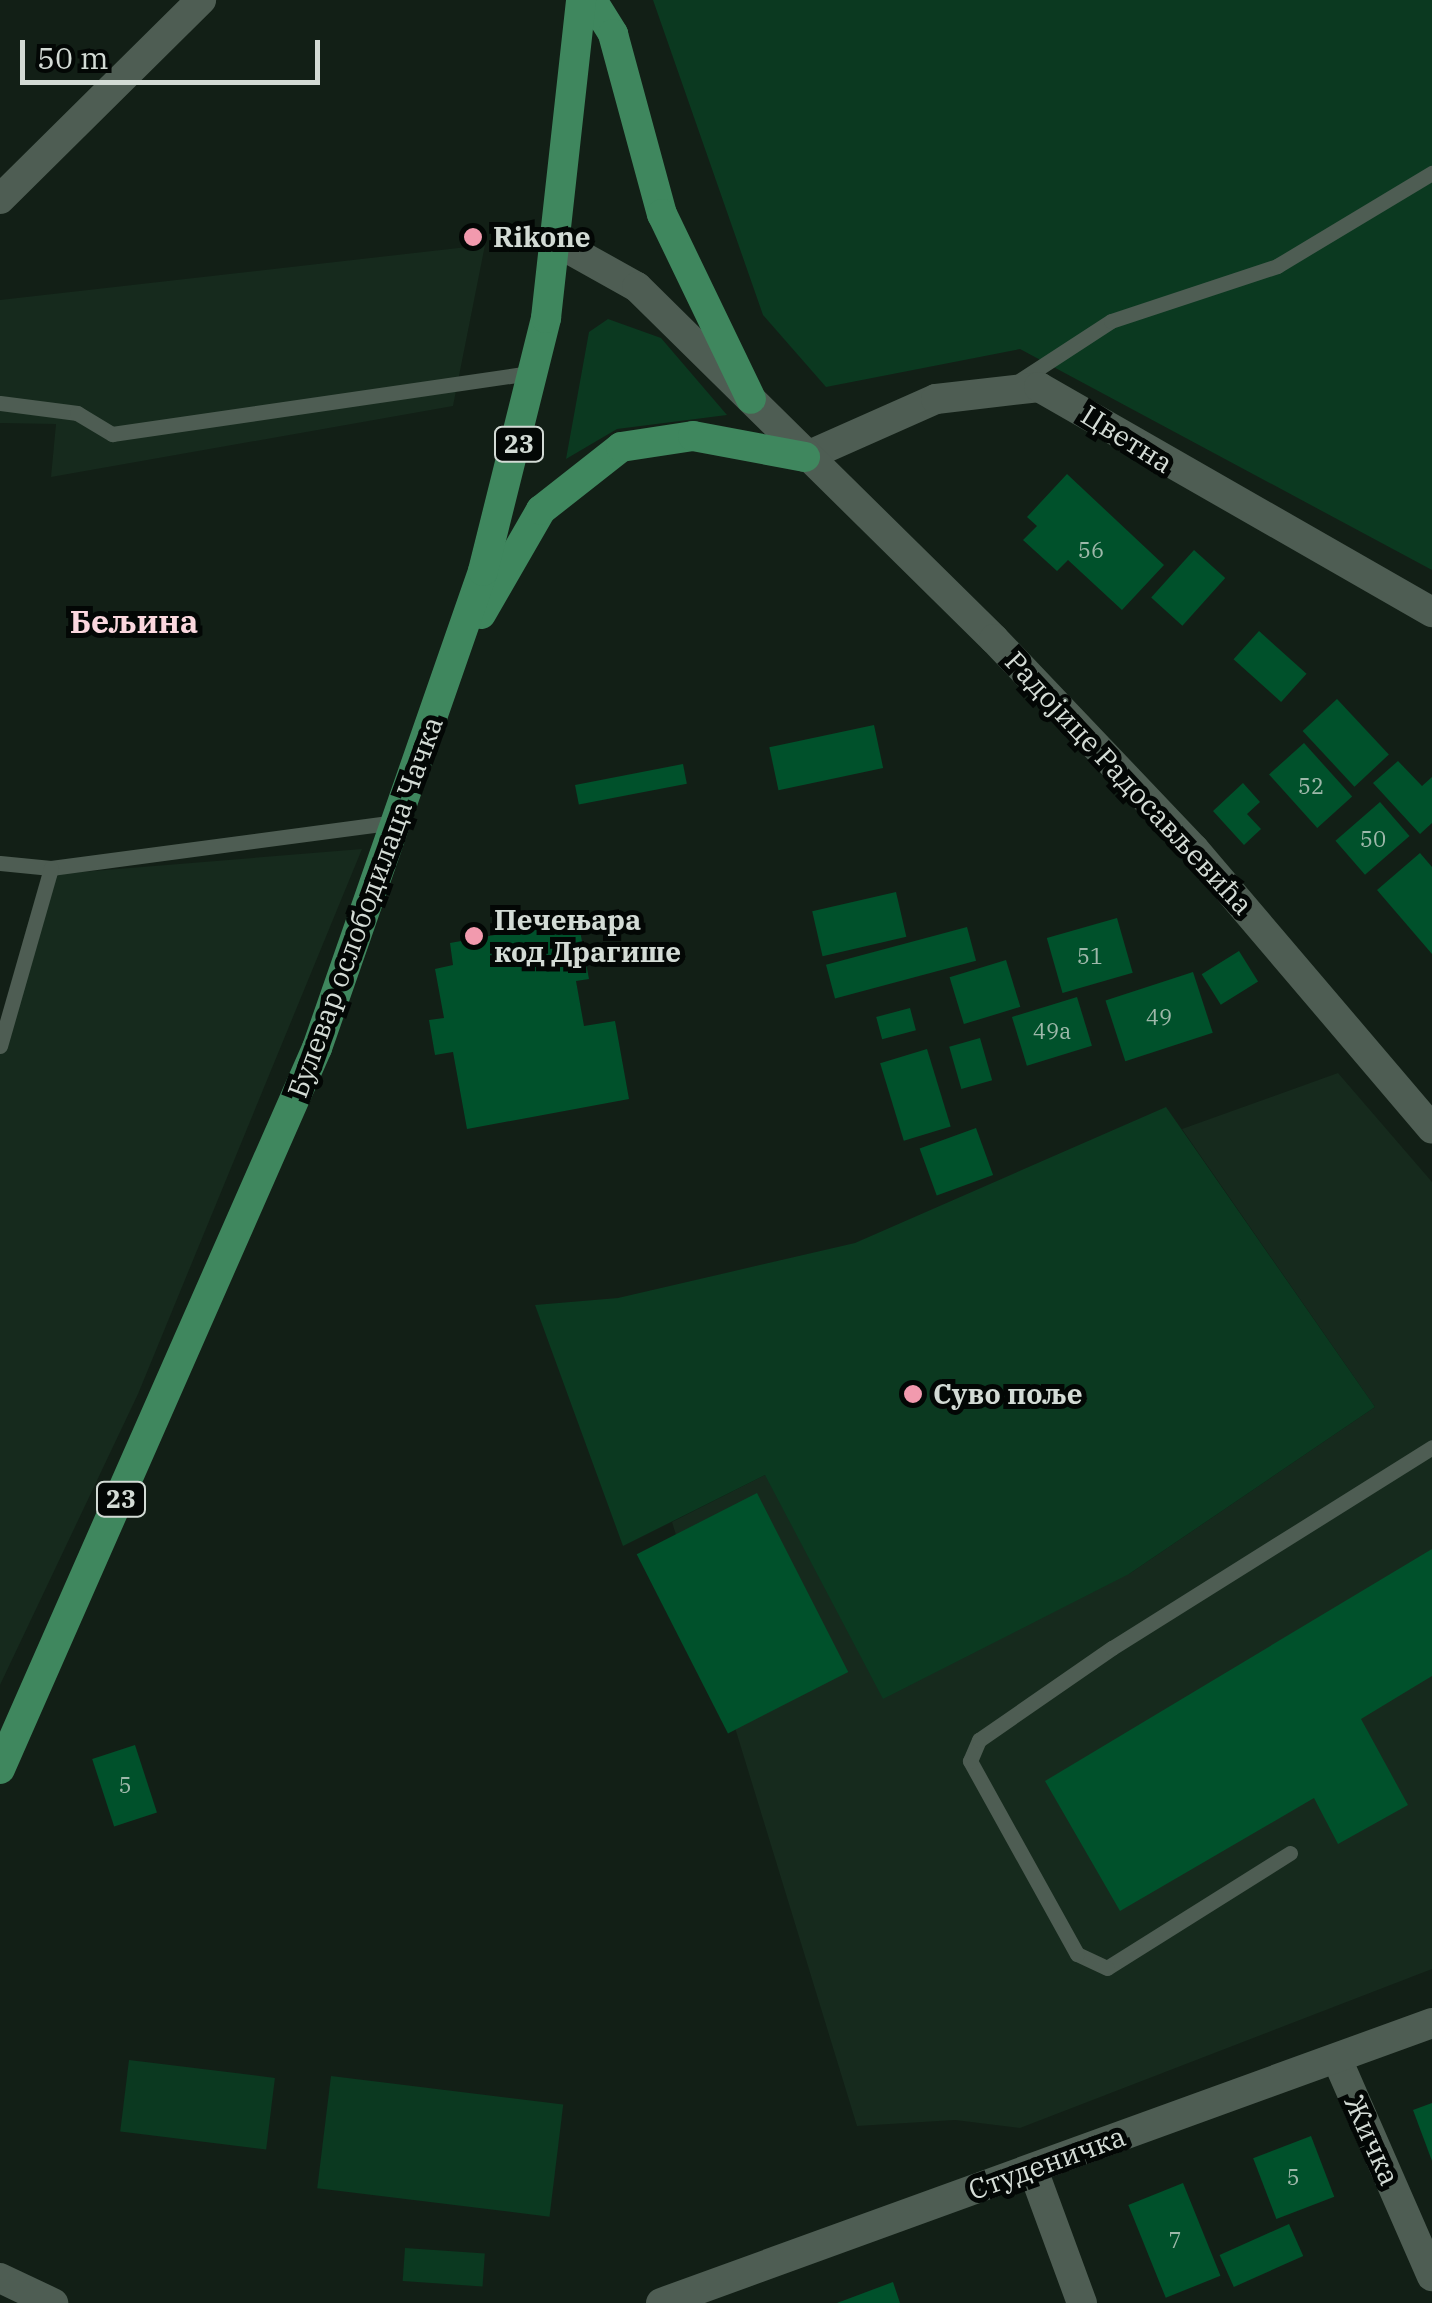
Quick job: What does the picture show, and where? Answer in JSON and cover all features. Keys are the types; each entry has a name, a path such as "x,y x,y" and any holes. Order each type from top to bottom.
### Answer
{"main road":[{"name":"Булевар ослободилаца Чачка","path":"0,1769 317,1048 400,821 460,640 536,372 558,243 581,0"},
{"path":"592,0 613,34 662,214 751,399"},
{"path":"460,640 540,510 621,446 693,436 805,457"}],"street":[{"path":"0,198 201,0"},
{"name":"Радојице Радосављевића","path":"558,243 621,273 1135,785 1432,1129"},
{"path":"805,457 936,399 1016,383"},
{"name":"Цветна","path":"1016,383 1054,394 1432,612"},
{"name":"Студеничка","path":"661,2303 1432,2023"},
{"name":"Жичка","path":"1337,2059 1432,2276"},
{"path":"1034,2170 1082,2303"},
{"path":"0,2278 54,2303"}],"lane":[{"path":"1016,383 1111,321 1277,266 1432,173"},
{"path":"0,403 77,412 112,434 536,372"},
{"path":"0,863 51,868 400,821"},
{"path":"0,1046 51,868"},
{"path":"1290,1853 1107,1968 1077,1954 970,1761 979,1740 1112,1648 1432,1447"}],"shaded area":[{"path":"485,245 453,406 51,477 56,424 0,423 0,300"},
{"path":"362,849 138,1394 0,1685 0,1043 44,875"},
{"path":"1338,1073 1432,1182 1432,1969 1020,2128 955,2120 857,2126 672,1522 765,1475 1129,1574 1375,1407 1182,1129"}],"green space":[{"path":"653,0 1432,0 1432,570 1020,349 826,387 763,315"},
{"path":"608,319 661,338 727,415 617,429 566,459 589,332"},
{"path":"1166,1107 1375,1407 1129,1574 883,1699 765,1475 623,1546 535,1305 618,1298 855,1243"},
{"path":"129,2060 275,2078 266,2149 120,2131"},
{"path":"331,2076 563,2105 549,2217 317,2188"},
{"path":"405,2248 485,2254 483,2287 403,2281"}],"building":[{"path":"1067,474 1164,565 1122,610 1068,560 1057,571 1023,540 1037,526 1027,517"},
{"path":"1194,550 1225,578 1182,626 1151,598"},
{"path":"1259,631 1307,674 1281,702 1234,659"},
{"path":"1337,699 1389,755 1354,787 1303,731"},
{"path":"874,725 883,768 778,790 769,747"},
{"path":"1304,743 1352,797 1317,828 1269,774"},
{"path":"1398,761 1422,786 1432,777 1432,823 1420,834 1373,783"},
{"path":"683,764 687,784 579,805 575,785"},
{"path":"1243,783 1260,802 1247,814 1261,829 1244,845 1213,811"},
{"path":"1380,802 1410,836 1365,875 1335,841"},
{"path":"1420,853 1432,867 1432,954 1377,890"},
{"path":"896,892 906,937 823,956 812,911"},
{"path":"1117,918 1133,973 1063,993 1047,938"},
{"path":"578,920 589,979 576,981 584,1026 615,1021 629,1099 467,1129 453,1052 435,1055 429,1020 444,1018 435,969 453,965 450,943"},
{"path":"967,927 976,961 835,999 826,965"},
{"path":"1239,951 1258,982 1221,1005 1202,974"},
{"path":"1006,960 1020,1007 964,1024 950,977"},
{"path":"1193,972 1213,1033 1125,1061 1106,1000"},
{"path":"1077,997 1092,1046 1027,1066 1012,1017"},
{"path":"910,1008 916,1030 882,1039 876,1017"},
{"path":"980,1038 992,1080 961,1089 949,1047"},
{"path":"927,1049 951,1126 904,1141 880,1063"},
{"path":"976,1128 993,1175 937,1196 920,1149"},
{"path":"757,1493 848,1672 728,1733 637,1554"},
{"path":"1432,1549 1432,1676 1361,1719 1408,1805 1338,1844 1314,1798 1120,1911 1045,1781"},
{"path":"135,1745 157,1813 114,1826 92,1759"},
{"path":"1432,2103 1432,2161 1413,2110"},
{"path":"1311,2136 1334,2197 1276,2219 1253,2158"},
{"path":"1183,2183 1220,2276 1166,2298 1128,2205"},
{"path":"1289,2224 1303,2256 1234,2287 1220,2255"},
{"path":"893,2282 900,2303 837,2303"}],"place":[{"name":"Rikone","path":"473,237"},
{"name":"Печењара код Драгише","path":"474,936"},
{"name":"Суво поље","path":"913,1394"}],"district":[{"name":"Бељина","path":"134,621"}]}
